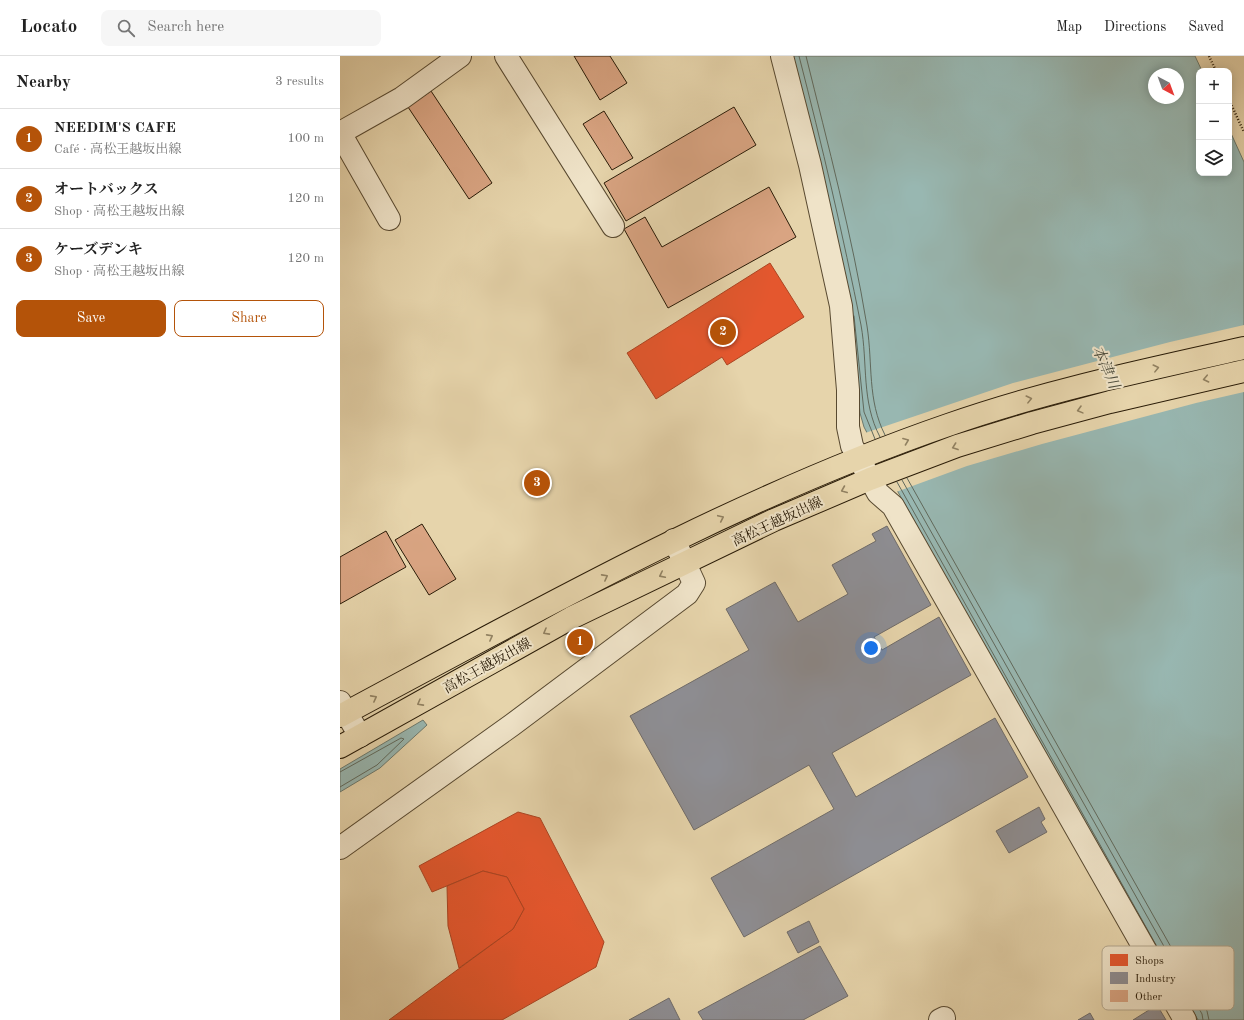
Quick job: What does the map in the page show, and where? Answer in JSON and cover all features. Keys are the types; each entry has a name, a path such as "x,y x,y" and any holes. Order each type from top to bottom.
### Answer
{"main road":[{"name":"高松王越坂出線","path":"342,710 674,540 762,499 864,456 948,425 1022,401 1244,348"},
{"name":"高松王越坂出線","path":"340,747 571,618 774,520 875,477 957,446 1032,423 1110,402 1244,371"}],"street":[{"path":"389,219 340,133 402,98 460,56"},
{"path":"506,56 613,226"},
{"path":"782,56 810,165 841,306 848,390 848,427 852,446 864,456 875,477 878,493 893,506 1143,946"},
{"path":"340,848 512,725 687,594 694,583 674,540"},
{"path":"342,710 360,736"},
{"path":"1179,1010 1185,1020"}],"path":[{"path":"1209,56 1215,68"},
{"path":"1231,104 1244,132"}],"water":[{"name":"本津川","path":"790,56 1195,56 1201,68 1196,68 1196,176 1232,176 1232,136 1244,162 1244,1020 1195,1020 1189,1010 1234,1010 1234,946 1153,946 898,492 864,427 860,413 852,329"},
{"path":"423,720 427,725 380,768 340,792 340,769"}],"pier":[{"path":"1244,325 1244,392 1196,403 1042,444 967,466 896,492 865,433 1013,383 1170,342"}],"building: Shops":[{"path":"770,263 804,317 727,365 722,357 656,399 627,353"},
{"path":"518,812 540,818 604,942 596,967 502,1020 389,1020 513,929 524,909 507,877 483,871 432,892 419,866"},
{"path":"483,871 507,877 524,909 513,929 459,968 448,926 447,886"}],"building: Industry":[{"path":"887,526 931,605 874,637 882,650 939,617 971,675 832,753 856,797 995,718 1028,777 744,937 711,878 834,809 809,765 694,830 630,716 749,650 726,609 775,582 798,622 848,594 832,565 876,541 872,534"},
{"path":"1039,807 1045,819 1041,822 1047,832 1009,853 996,831"},
{"path":"809,921 819,942 798,953 787,932"},
{"path":"820,946 848,996 803,1020 703,1020 698,1012"},
{"path":"669,998 680,1020 629,1020"},
{"path":"1149,1010 1160,1010 1166,1020 1133,1020"},
{"path":"1090,1013 1094,1020 1078,1020"}],"building: Other":[{"path":"574,56 610,56 627,83 600,100"},
{"path":"431,91 492,183 469,199 408,107"},
{"path":"734,107 756,145 626,221 604,183"},
{"path":"604,111 633,158 612,170 583,124"},
{"path":"769,187 796,237 668,308 624,229 645,217 662,247"},
{"path":"422,524 456,579 429,595 395,540"},
{"path":"386,531 406,567 340,604 340,557"}],"place":[{"name":"オートバックス","path":"723,332"},
{"name":"ケーズデンキ","path":"537,483"},
{"name":"NEEDIM'S CAFE","path":"580,642"}]}
